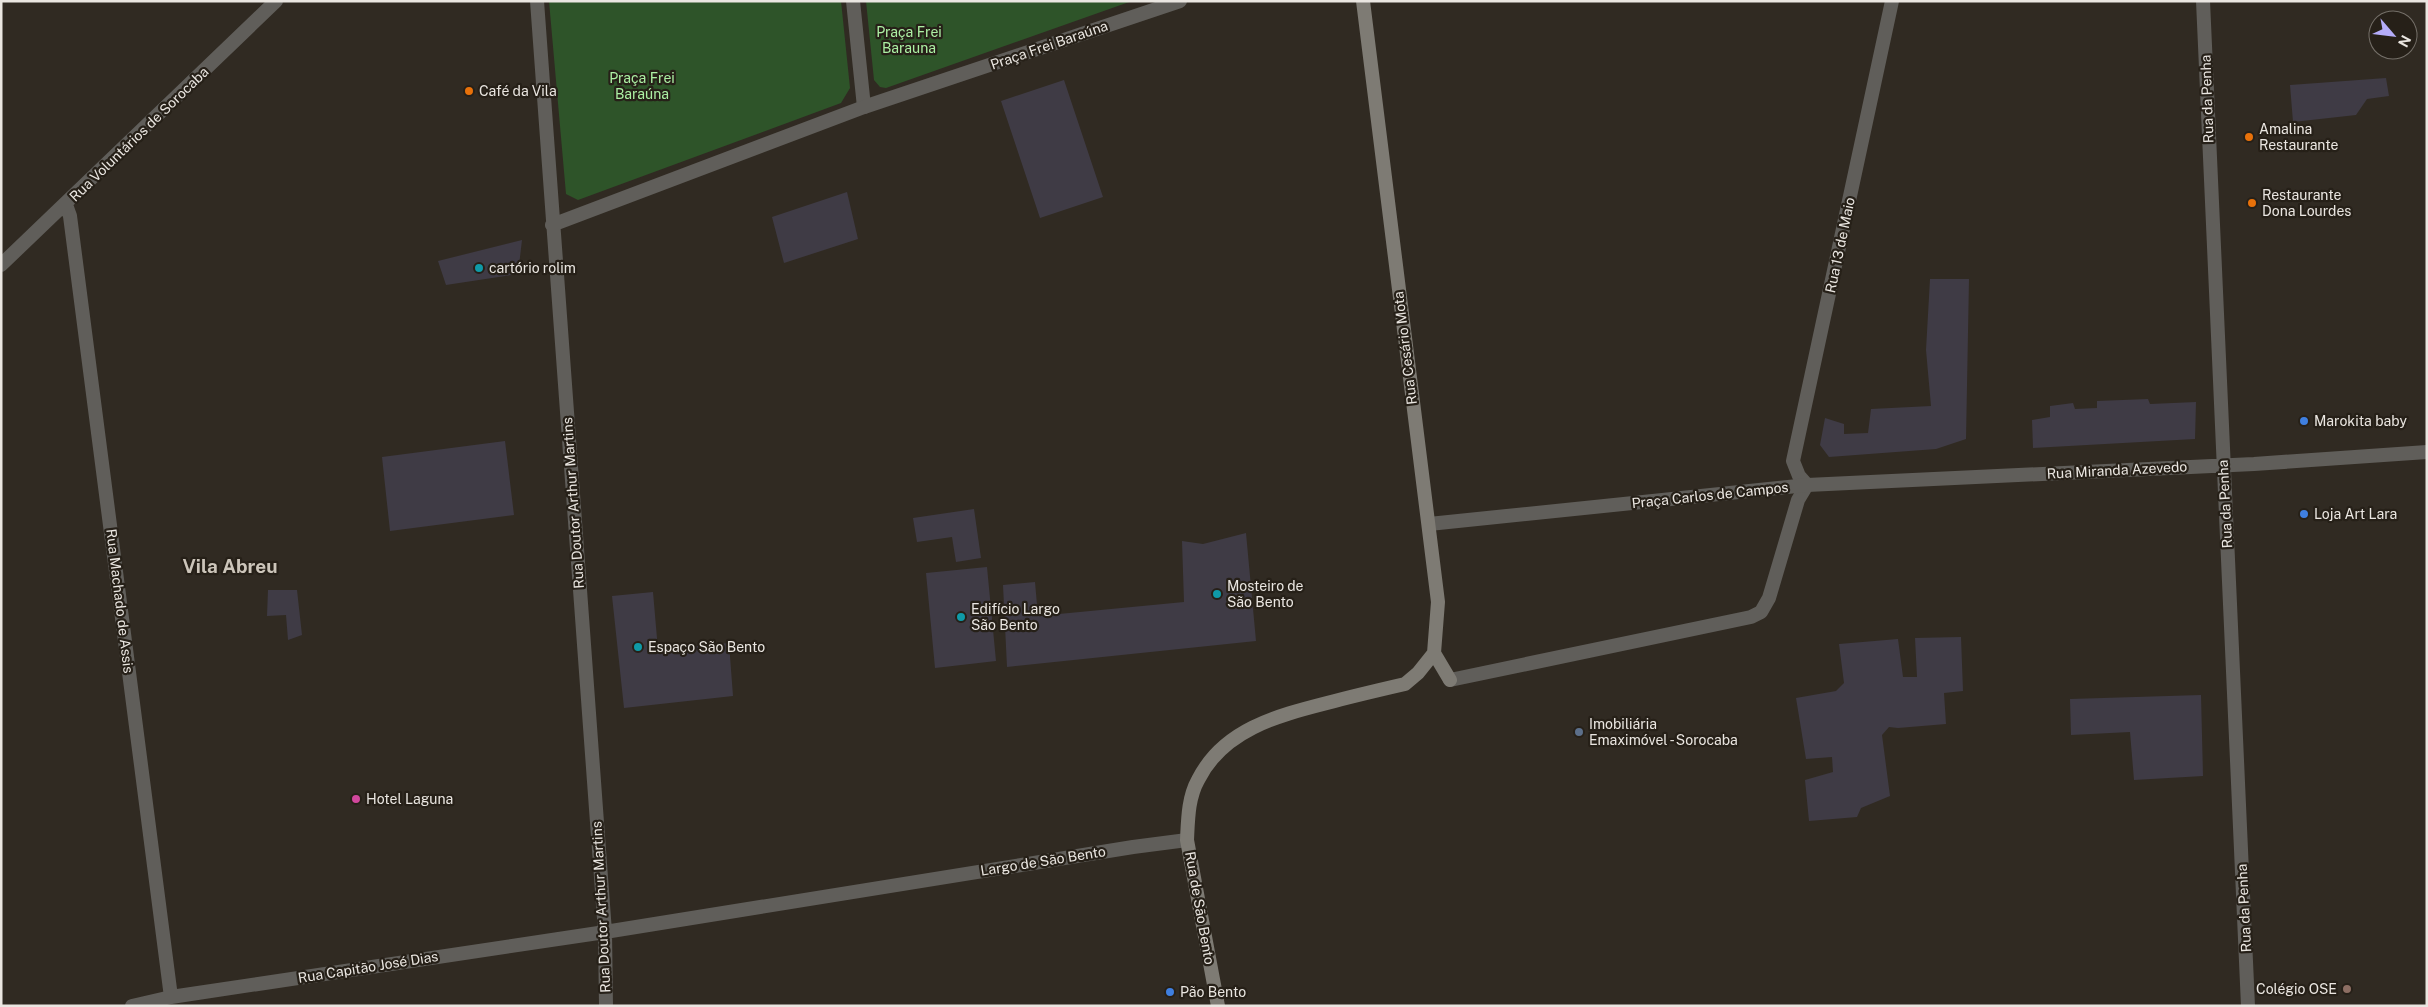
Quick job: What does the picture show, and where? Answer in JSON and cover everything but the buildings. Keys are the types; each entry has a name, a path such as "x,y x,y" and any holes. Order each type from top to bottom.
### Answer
{"main road":[{"name":"Rua Cesário Mota","path":"1362,1 1438,602 1434,653"},
{"path":"1187,840 1188,816 1197,781 1223,747 1243,731 1279,715 1405,684 1418,673 1434,653 1450,680"},
{"name":"Rua de São Bento","path":"1187,840 1218,1006"}],"street":[{"name":"Rua Voluntários de Sorocaba","path":"1,265 66,205 276,1"},
{"name":"Rua Doutor Arthur Martins","path":"537,1 605,932 606,1006"},
{"path":"853,1 864,107"},
{"name":"Praça Frei Baraúna","path":"552,225 864,107 1180,1"},
{"name":"Rua 13 de Maio","path":"1807,485 1799,476 1793,461 1892,1"},
{"name":"Rua da Penha","path":"2203,1 2248,1006"},
{"name":"Rua Machado de Assis","path":"66,205 70,216 171,997"},
{"name":"Rua Miranda Azevedo","path":"1807,485 2223,465 2427,452"},
{"name":"Praça Carlos de Campos","path":"1429,524 1807,485"},
{"name":"Praça Carlos de Campos","path":"1450,680 1751,617 1761,612 1769,598 1798,500 1807,485"},
{"name":"Largo de São Bento","path":"605,932 1133,847 1187,840"},
{"name":"Rua Capitão José Dias","path":"132,1006 171,997 605,932"}],"green space":[{"name":"Praça Frei Baraúna","path":"549,1 841,1 850,88 841,103 578,200 566,194"},
{"name":"Praça Frei Barauna","path":"866,1 1132,1 886,88 880,87 874,80"}],"place":[{"name":"Café da Vila","path":"469,91"},
{"name":"Amalina Restaurante","path":"2249,137"},
{"name":"Restaurante Dona Lourdes","path":"2252,203"},
{"name":"cartório rolim","path":"479,268"},
{"name":"Marokita baby","path":"2304,421"},
{"name":"Loja Art Lara","path":"2304,514"},
{"name":"Mosteiro de São Bento","path":"1217,594"},
{"name":"Edifício Largo São Bento","path":"961,617"},
{"name":"Espaço São Bento","path":"638,647"},
{"name":"Imobiliária Emaximóvel - Sorocaba","path":"1579,732"},
{"name":"Hotel Laguna","path":"356,799"},
{"name":"Colégio OSE","path":"2347,989"},
{"name":"Pão Bento","path":"1170,992"}],"district":[{"name":"Vila Abreu","path":"230,566"}]}
